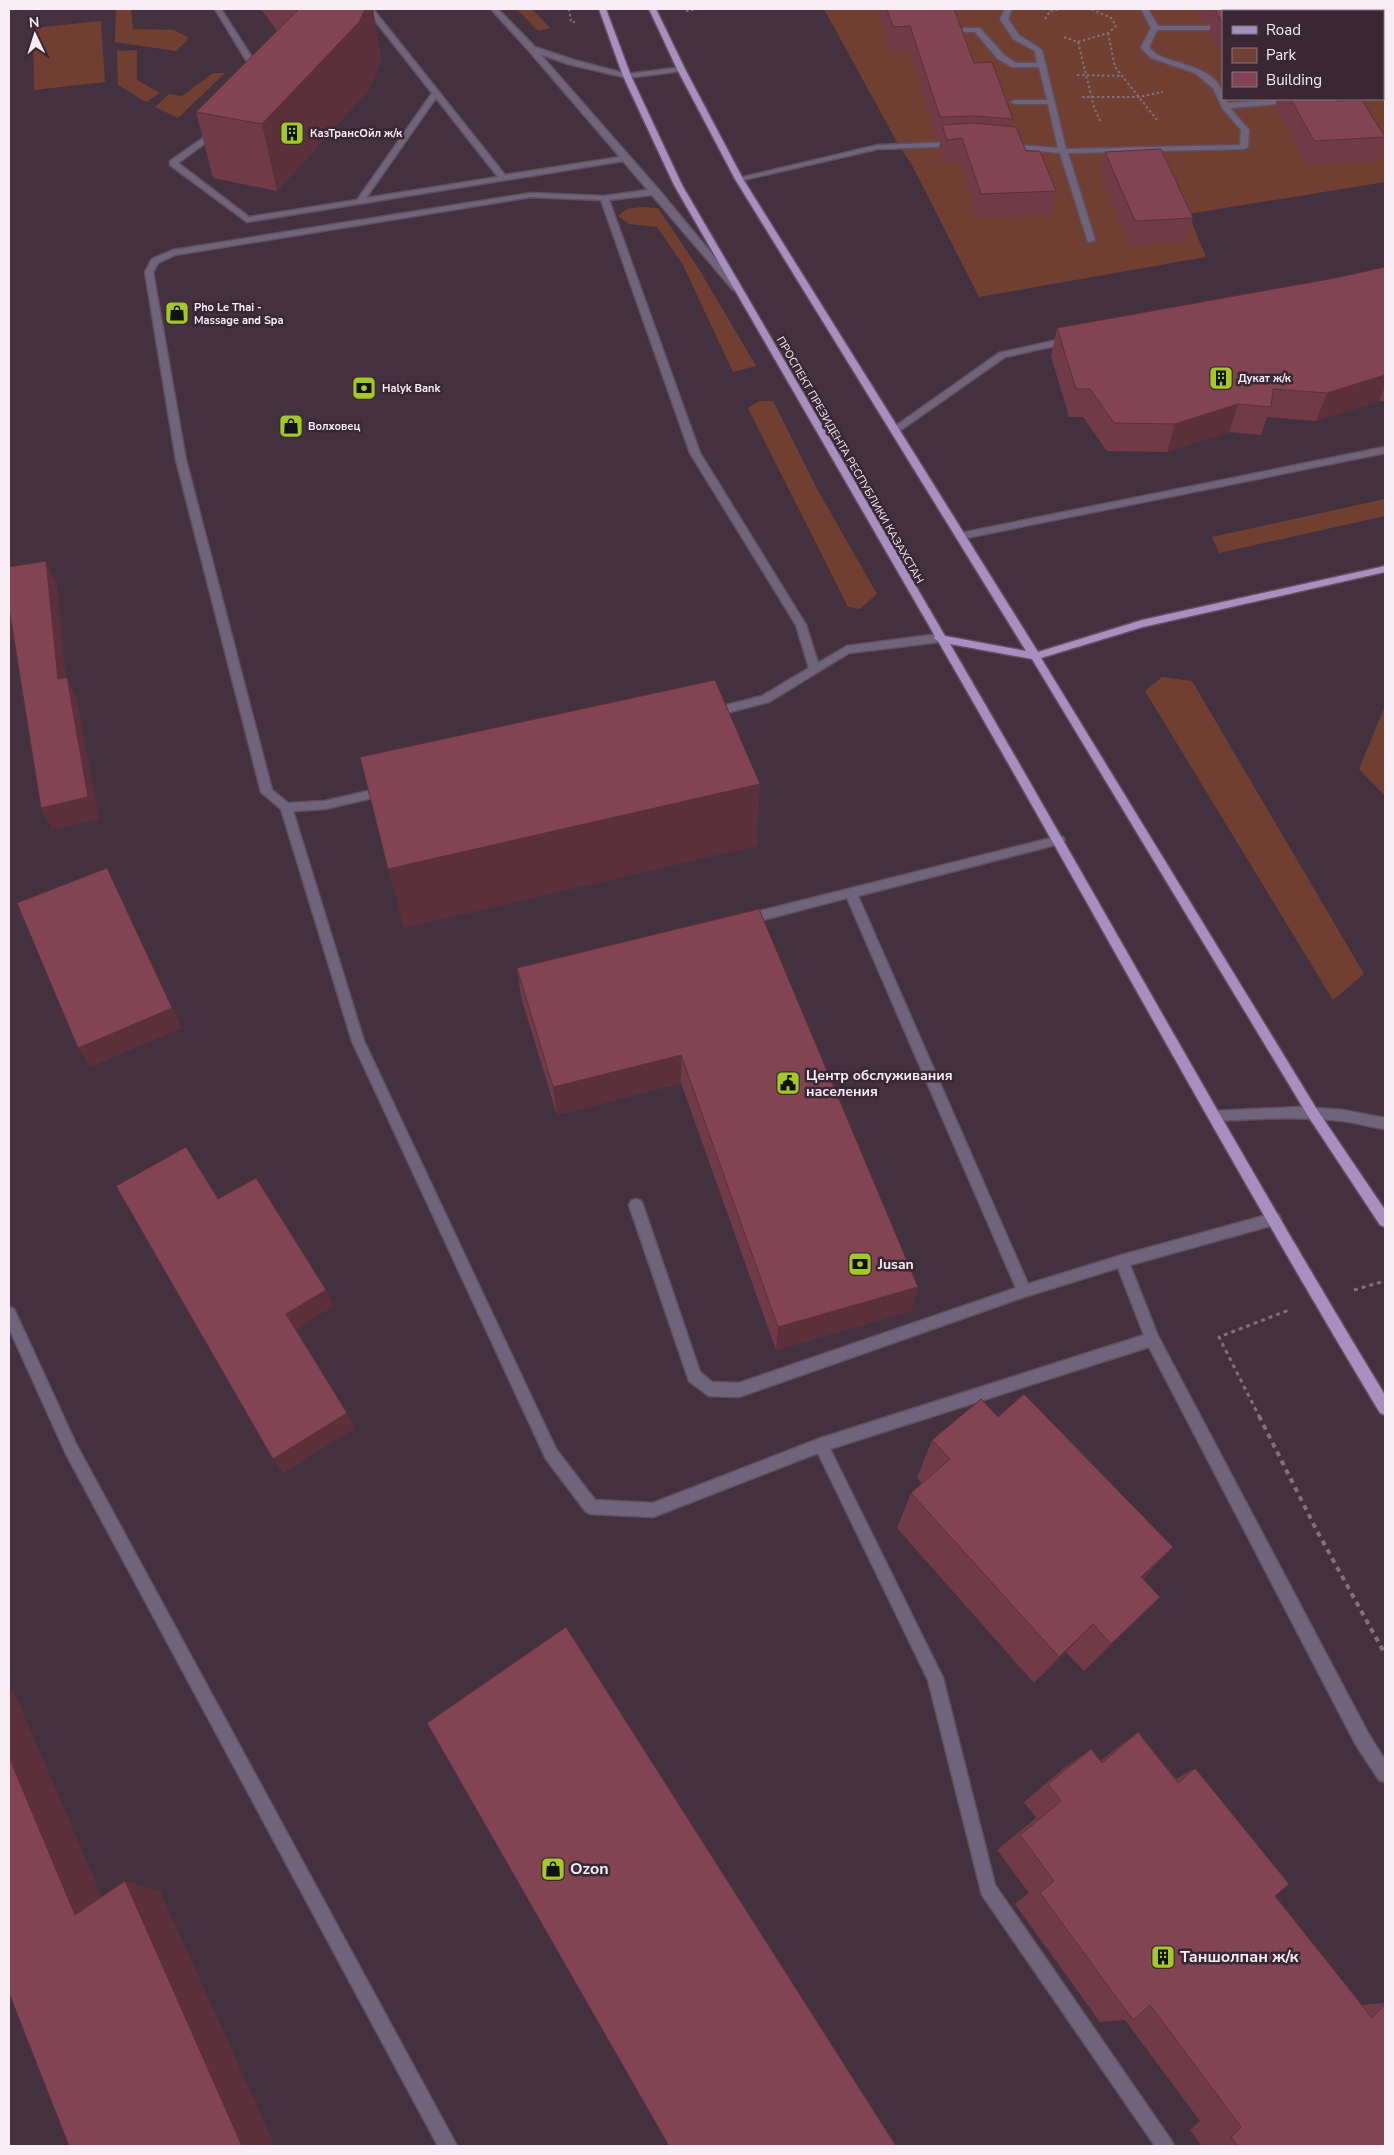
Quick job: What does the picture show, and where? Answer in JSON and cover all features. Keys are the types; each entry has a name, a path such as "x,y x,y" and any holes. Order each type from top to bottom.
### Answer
{"main road":[{"name":"ПРОСПЕКТ ПРЕЗИДЕНТА РЕСПУБЛИКИ КАЗАХСТАН","path":"602,9 627,76 678,185 939,638 1059,840 1214,1116 1385,1408"},
{"path":"652,9 681,69 739,178 1035,656 1312,1112 1385,1221"},
{"path":"939,638 1035,656 1142,624 1385,569"}],"street":[{"path":"218,9 265,84"},
{"path":"369,9 503,178"},
{"path":"494,9 532,49 741,293"},
{"path":"1008,9 1004,19 1016,37 1038,50 1063,150 1091,240"},
{"path":"999,145 1063,150 1244,147 1245,130 1225,106 1216,88 1198,70 1154,56 1145,47 1154,28 1151,18 1144,9"},
{"path":"1154,28 1222,28"},
{"path":"966,30 977,30 1000,57 1015,65 1042,66"},
{"path":"532,49 571,62 627,76 681,69"},
{"path":"359,202 436,92"},
{"path":"1015,102 1050,99"},
{"path":"1225,106 1300,100"},
{"path":"221,128 173,163 247,220 626,158"},
{"path":"739,178 878,147 962,143"},
{"path":"656,192 604,198 531,195 173,253 155,261 149,272 184,470 267,792 286,807 358,1041 551,1454 591,1507 653,1510 822,1445 1152,1339"},
{"path":"604,198 696,453 801,625 815,670"},
{"path":"895,430 1002,355 1079,338"},
{"path":"961,536 1385,450"},
{"path":"698,716 765,699 847,650 939,638"},
{"path":"286,807 325,805 392,789"},
{"path":"736,922 1059,840"},
{"path":"851,893 1024,1291"},
{"path":"1214,1116 1312,1112 1366,1118 1385,1124"},
{"path":"636,1205 694,1376 709,1389 739,1390 1024,1291 1122,1261 1274,1219"},
{"path":"1122,1261 1152,1339 1362,1739 1385,1774"},
{"path":"9,1313 71,1449 448,2146"},
{"path":"822,1445 935,1678 988,1888 1165,2146"}],"path":[{"path":"1091,9 1098,10 1111,18 1116,26 1108,33 1078,42 1092,98 1111,150"},
{"path":"1108,33 1115,67 1162,125 1170,148"},
{"path":"1044,75 1122,76 1151,72 1174,63"},
{"path":"1050,99 1138,97 1178,88 1205,77"},
{"path":"1385,1281 1320,1298 1219,1337 1317,1531 1385,1654"}],"green space":[{"path":"116,9 131,9 133,29 174,30 189,38 176,51 115,42"},
{"path":"517,9 532,9 550,28 538,31"},
{"path":"824,9 1330,9 1222,10 1222,100 1384,100 1384,64 1385,66 1385,182 1188,214 1206,257 979,297 913,167 897,142"},
{"path":"101,21 105,82 34,90 33,28"},
{"path":"137,50 137,80 160,93 146,102 118,85 117,51"},
{"path":"213,73 225,73 178,118 155,107 169,94 182,96"},
{"path":"641,207 658,208 700,271 756,366 733,372 683,265 657,227 629,224 618,216 627,209"},
{"path":"759,401 773,401 816,487 877,594 860,609 848,607 748,408"},
{"path":"1385,499 1385,516 1219,553 1212,537"},
{"path":"1162,677 1192,681 1364,974 1333,1000 1145,691"},
{"path":"1385,706 1385,796 1359,769"}],"building":[{"path":"295,9 365,9 359,22 262,124 196,112 297,11"},
{"path":"887,9 954,9 974,63 992,62 1013,119 975,116 940,117 910,26 893,27"},
{"path":"1215,9 1282,10 1222,10 1222,22"},
{"path":"1292,100 1362,100 1385,137 1314,141"},
{"path":"974,123 1016,127 1026,151 1040,151 1056,191 981,194 962,138 947,140 942,125"},
{"path":"1161,149 1193,218 1135,221 1105,152"},
{"name":"Дукат ж/к","path":"1385,267 1385,375 1327,393 1273,389 1271,407 1238,404 1175,424 1114,423 1090,389 1076,389 1057,328 1335,278"},
{"path":"46,561 58,679 67,677 88,797 41,808 9,614 9,567"},
{"path":"715,680 760,784 388,869 360,757"},
{"path":"107,868 172,1008 78,1048 17,903"},
{"path":"759,909 918,1287 778,1327 681,1055 553,1087 517,968"},
{"path":"186,1147 218,1199 256,1178 326,1290 286,1314 347,1413 273,1459 116,1186"},
{"path":"1024,1394 1173,1547 1141,1577 1160,1597 1111,1644 1093,1624 1059,1657 911,1493 950,1459 932,1440 981,1399 998,1417"},
{"path":"566,1627 896,2146 669,2146 427,1723"},
{"name":"Таншолпан ж/к","path":"1138,1732 1178,1783 1195,1768 1289,1884 1275,1896 1372,2018 1385,2004 1385,2146 1238,2146 1231,2137 1241,2127 1150,2005 1133,2020 1040,1893 1054,1881 1020,1835 1061,1801 1048,1784 1091,1749 1102,1763"},
{"path":"9,1757 75,1915 125,1881 242,2146 69,2146 9,1993"}],"place":[{"name":"КазТрансОйл ж/к","path":"292,133"},
{"name":"Pho Le Thai - Massage and Spa","path":"177,313"},
{"name":"Дукат ж/к","path":"1221,378"},
{"name":"Halyk Bank","path":"364,388"},
{"name":"Волховец","path":"291,426"},
{"name":"Центр обслуживания населения","path":"788,1083"},
{"name":"Jusan","path":"860,1264"},
{"name":"Ozon","path":"553,1869"},
{"name":"Таншолпан ж/к","path":"1163,1957"}]}
